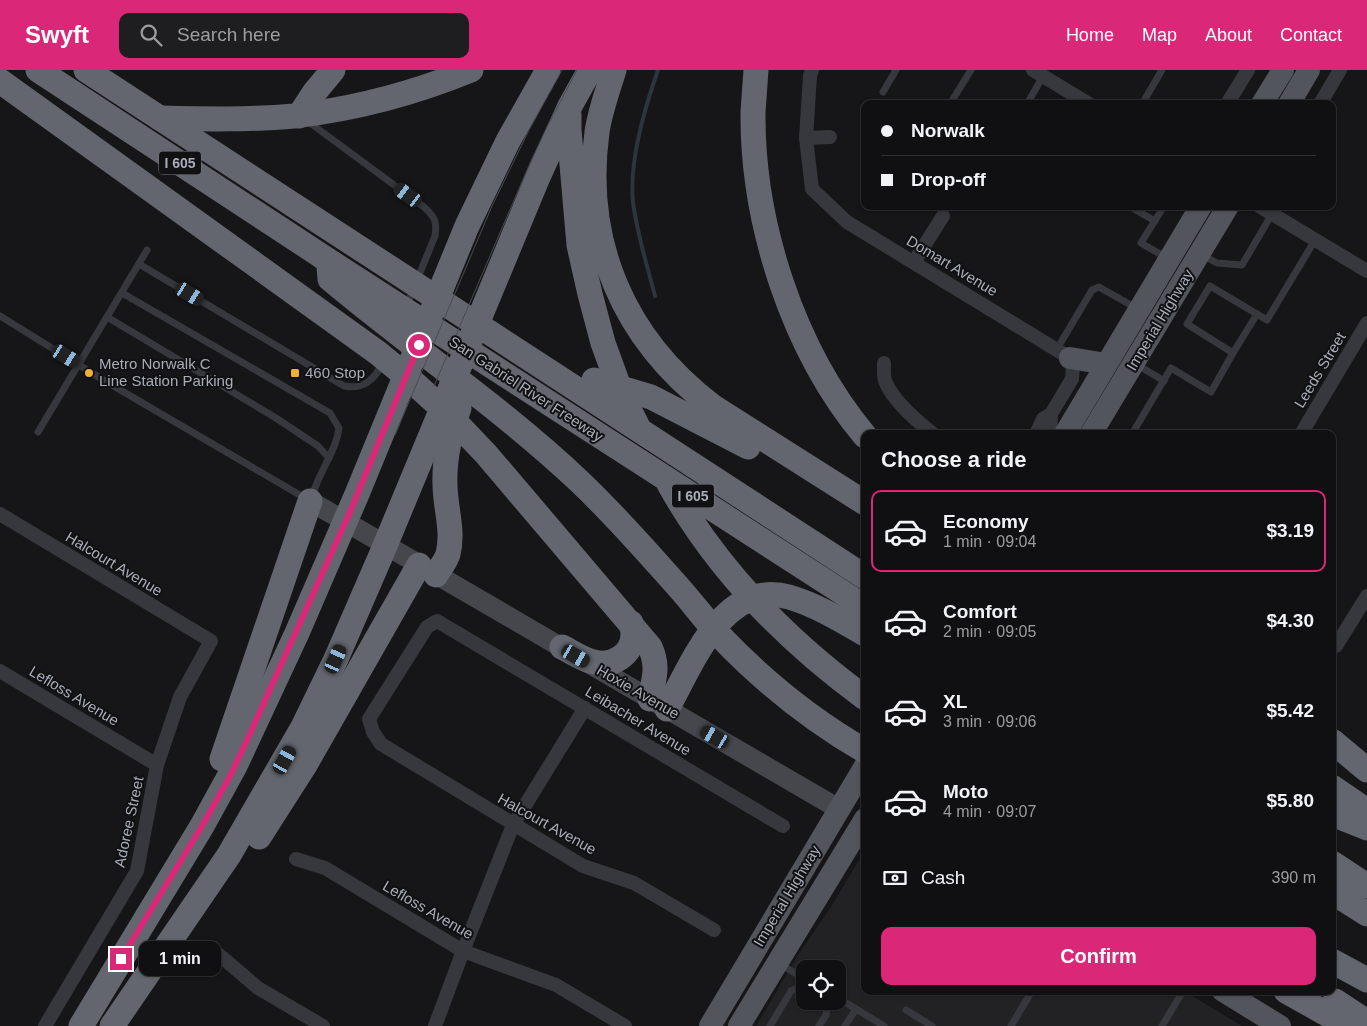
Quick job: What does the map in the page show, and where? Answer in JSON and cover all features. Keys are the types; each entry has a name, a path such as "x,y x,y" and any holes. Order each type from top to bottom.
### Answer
{"highway":[{"name":"I 605","path":"38,70 325,259"},
{"path":"66,70 316,232 330,279 354,288 579,481 610,511 719,635 772,686 832,732 861,749"},
{"path":"86,70 374,246"},
{"name":"I 605","path":"115,70 527,348 594,380 861,555"},
{"path":"299,116 314,93 334,70"},
{"path":"0,92 91,110 143,117 247,118 294,116 381,100 422,88 471,70"},
{"path":"81,1026 229,778 297,633 368,468 467,226 508,141 548,70"},
{"path":"572,70 568,130 579,245 604,343 622,395 646,444 706,543 745,590 784,632 832,674 861,695"},
{"path":"112,1026 230,855 303,727 336,659 382,553 517,226 570,106 590,70"},
{"path":"614,70 597,131 594,162 595,195 604,253 625,307 655,352 691,390 712,406 861,500"},
{"path":"756,70 754,112 756,156 768,235 778,274 794,318 811,354 837,399 861,431"},
{"path":"0,81 339,324 378,353 448,413 486,454 650,647 656,660 659,704"},
{"path":"159,959 194,923 259,836 305,765 419,564 447,556 450,522 444,483 448,438 570,106"},
{"name":"San Gabriel River Freeway","path":"354,288 521,386 861,604"},
{"path":"527,348 861,574"},
{"path":"594,380 651,396 861,508"},
{"path":"202,826 210,792 247,691 271,613 318,506"},
{"path":"659,704 695,659 720,619 743,600 759,596 787,596 806,603 861,632"},
{"path":"562,647 592,662 612,663 626,653 631,645 633,635 631,623"},
{"path":"1336,744 1367,770"},
{"path":"1337,799 1367,811"},
{"path":"1337,799 1367,828"},
{"path":"1336,866 1367,886"},
{"path":"1336,895 1367,914"},
{"path":"1336,914 1367,933"},
{"path":"1336,963 1367,980"},
{"path":"1293,995 1348,1026"},
{"path":"1326,995 1367,1022"}],"main road":[{"path":"1264,100 1282,70"},
{"path":"1291,100 1309,70"},
{"name":"Imperial Highway","path":"1067,430 1199,210"},
{"name":"Imperial Highway","path":"1093,430 1226,210"},
{"path":"1063,354 1106,364"},
{"name":"Hoxie Avenue","path":"318,506 839,809 861,817"},
{"name":"Imperial Highway","path":"710,1026 861,773"},
{"name":"Imperial Highway","path":"739,1026 861,826"},
{"path":"1230,995 1280,1026"}],"street":[{"name":"Domart Avenue","path":"812,70 806,138 812,189 847,222 1063,354"},
{"path":"1229,100 1248,70"},
{"path":"1322,100 1340,70"},
{"path":"1047,74 1082,100"},
{"path":"806,138 830,137"},
{"path":"1266,210 1367,271"},
{"path":"914,262 943,216"},
{"name":"Leeds Street","path":"1303,430 1367,323"},
{"path":"1038,430 1043,419 1050,414 1072,379 1073,364 1063,354"},
{"path":"884,363 886,384 914,418 928,430"},
{"path":"1050,414 1050,430"},
{"name":"Halcourt Avenue","path":"0,514 211,641"},
{"path":"1336,646 1367,596"},
{"name":"Leibacher Avenue","path":"373,732 369,719 427,627 437,621 783,826"},
{"name":"Adoree Street","path":"45,1026 137,871 157,765 180,697 211,641"},
{"name":"Lefloss Avenue","path":"0,671 157,765"},
{"path":"435,1026 514,825 585,708"},
{"name":"Halcourt Avenue","path":"373,732 381,744 583,866 634,883 714,930"},
{"name":"Lefloss Avenue","path":"296,859 325,868 463,951 556,984 625,1026"},
{"path":"217,953 258,988 324,1026"}],"lane":[{"path":"883,92 896,70"},
{"path":"952,100 971,70"},
{"path":"1144,100 1162,70"},
{"path":"1030,100 1047,74"},
{"path":"299,116 424,207 433,216 436,226 435,236 401,319"},
{"path":"1136,210 1155,222"},
{"path":"1162,210 1141,243 1169,259"},
{"path":"1200,254 1217,263 1242,265 1272,214"},
{"path":"1233,353 1187,324 1210,286 1267,320 1315,240"},
{"path":"38,432 147,250"},
{"path":"139,264 344,386 352,388 368,382 376,375 390,346"},
{"path":"1063,354 1092,290 1099,287 1139,310"},
{"path":"0,316 119,390 318,506 329,458 336,444 339,428 330,413 122,293"},
{"path":"1134,430 1171,368 1211,392 1257,314"},
{"path":"107,317 276,418 318,446 329,458"},
{"path":"393,337 397,328"},
{"path":"1134,362 1164,381"},
{"path":"777,962 796,974"},
{"path":"770,1026 791,991 796,989"},
{"path":"1011,1026 1030,995"},
{"path":"1162,1026 1181,995"},
{"path":"846,1003 884,1026"},
{"path":"845,1026 856,1009"},
{"path":"819,1026 826,1015 827,1010"},
{"path":"906,1010 932,1026"}],"shaded area":[{"path":"861,857 861,995 1191,995 1242,1026 756,1026 798,955 831,907"}],"waterway":[{"path":"655,296 637,226 632,187 639,135 658,70"}],"tram line":[{"path":"395,435 492,206 529,130 562,70"},
{"path":"434,386 531,161 577,70"}],"place":[{"name":"Metro Norwalk C Line Station Parking","path":"89,373"},
{"name":"460 Stop","path":"295,373"}],"route":[{"path":"121,959 229,778 297,633 350,512 419,345"}]}
